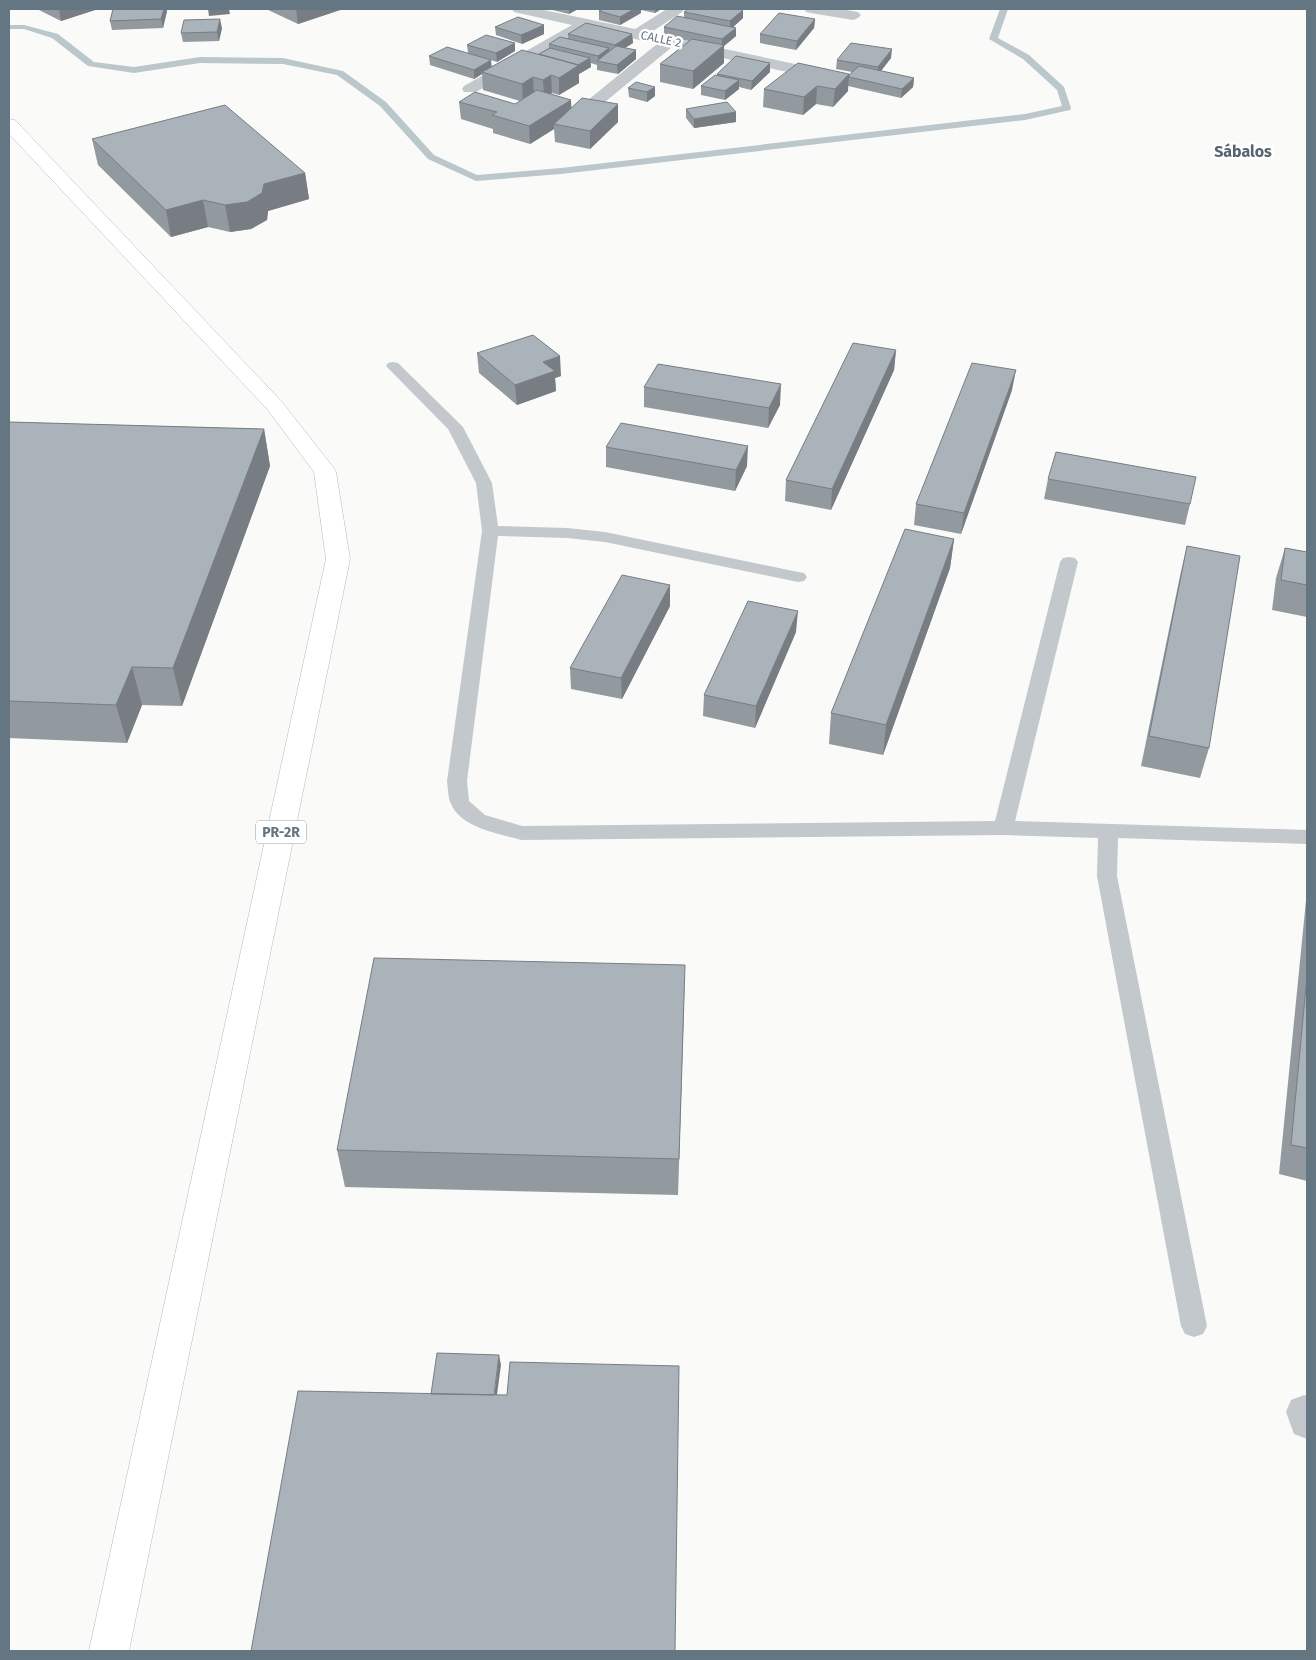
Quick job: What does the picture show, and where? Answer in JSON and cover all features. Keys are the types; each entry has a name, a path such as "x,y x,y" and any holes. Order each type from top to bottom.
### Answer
{"main road":[{"name":"PR-2R","path":"9,124 275,406 326,472 338,559 109,1651"}],"street":[{"name":"CALLE 2","path":"519,9 832,77"},
{"path":"638,34 677,9"},
{"path":"811,9 853,15"},
{"path":"470,89 588,23"},
{"path":"594,103 670,41"}],"lane":[{"path":"393,366 455,426 484,483 490,531 457,781 460,803 478,820 522,833 1004,828 1306,839 1307,837"},
{"path":"490,531 568,533 605,537 798,577"},
{"path":"1004,828 1069,562"},
{"path":"1108,831 1106,876 1194,1326"}],"building":[{"path":"113,9 164,9 161,19 110,21"},
{"path":"603,9 634,9 620,17 599,11"},
{"path":"688,9 743,10 730,21 684,12"},
{"path":"779,13 815,19 797,41 760,34"},
{"path":"677,16 736,28 722,39 664,27"},
{"path":"518,17 544,25 521,35 495,27"},
{"path":"220,19 217,32 181,33 184,20"},
{"path":"586,23 632,34 615,45 568,34"},
{"path":"486,35 515,43 496,53 467,45"},
{"path":"560,37 609,48 598,56 549,44"},
{"path":"692,39 724,45 693,71 660,64"},
{"path":"851,43 892,49 878,67 837,60"},
{"path":"616,46 636,50 617,65 597,61"},
{"path":"447,47 491,60 474,70 429,56"},
{"path":"550,48 590,58 578,65 539,54"},
{"path":"522,50 579,65 559,78 551,75 543,80 533,77 522,84 482,72"},
{"path":"736,56 770,63 752,81 717,74"},
{"path":"798,63 849,74 835,89 817,86 804,97 764,89"},
{"path":"859,66 914,78 902,89 849,77"},
{"path":"715,75 739,80 725,91 701,86"},
{"path":"636,82 655,87 647,92 628,88"},
{"path":"537,90 571,100 529,126 492,115 497,112 459,102 475,92 515,104"},
{"path":"582,98 618,104 590,131 554,124"},
{"path":"727,102 736,112 694,119 686,109"},
{"path":"225,105 305,173 264,184 262,193 247,202 225,205 203,200 166,210 92,139"},
{"path":"533,335 560,356 543,362 555,371 515,385 477,353"},
{"path":"853,343 896,350 832,489 786,480"},
{"path":"972,363 1016,370 964,513 916,504"},
{"path":"658,364 781,384 769,408 644,387"},
{"path":"9,422 264,429 173,668 132,667 116,705 9,701"},
{"path":"621,423 748,446 736,470 606,447"},
{"path":"1056,452 1196,477 1190,504 1048,479"},
{"path":"905,529 954,539 886,725 831,713"},
{"path":"1187,546 1240,556 1209,748 1149,736"},
{"path":"1285,548 1307,552 1307,585 1281,580"},
{"path":"622,575 670,585 621,678 570,668"},
{"path":"748,601 798,611 756,706 704,695"},
{"path":"374,958 685,965 679,1159 337,1150"},
{"path":"1307,976 1307,1148 1291,1145"},
{"path":"437,1353 499,1355 494,1395 431,1394"},
{"path":"510,1362 679,1366 675,1651 251,1651 298,1391 507,1395"}],"waterway":[{"path":"9,27 24,27 55,36 91,64 134,70 200,60 283,61 340,73 383,104 431,157 476,178 561,171 1025,117 1067,108 1061,89 1026,57 993,39 1004,9"}],"district":[{"name":"Sábalos","path":"1243,151"}]}
